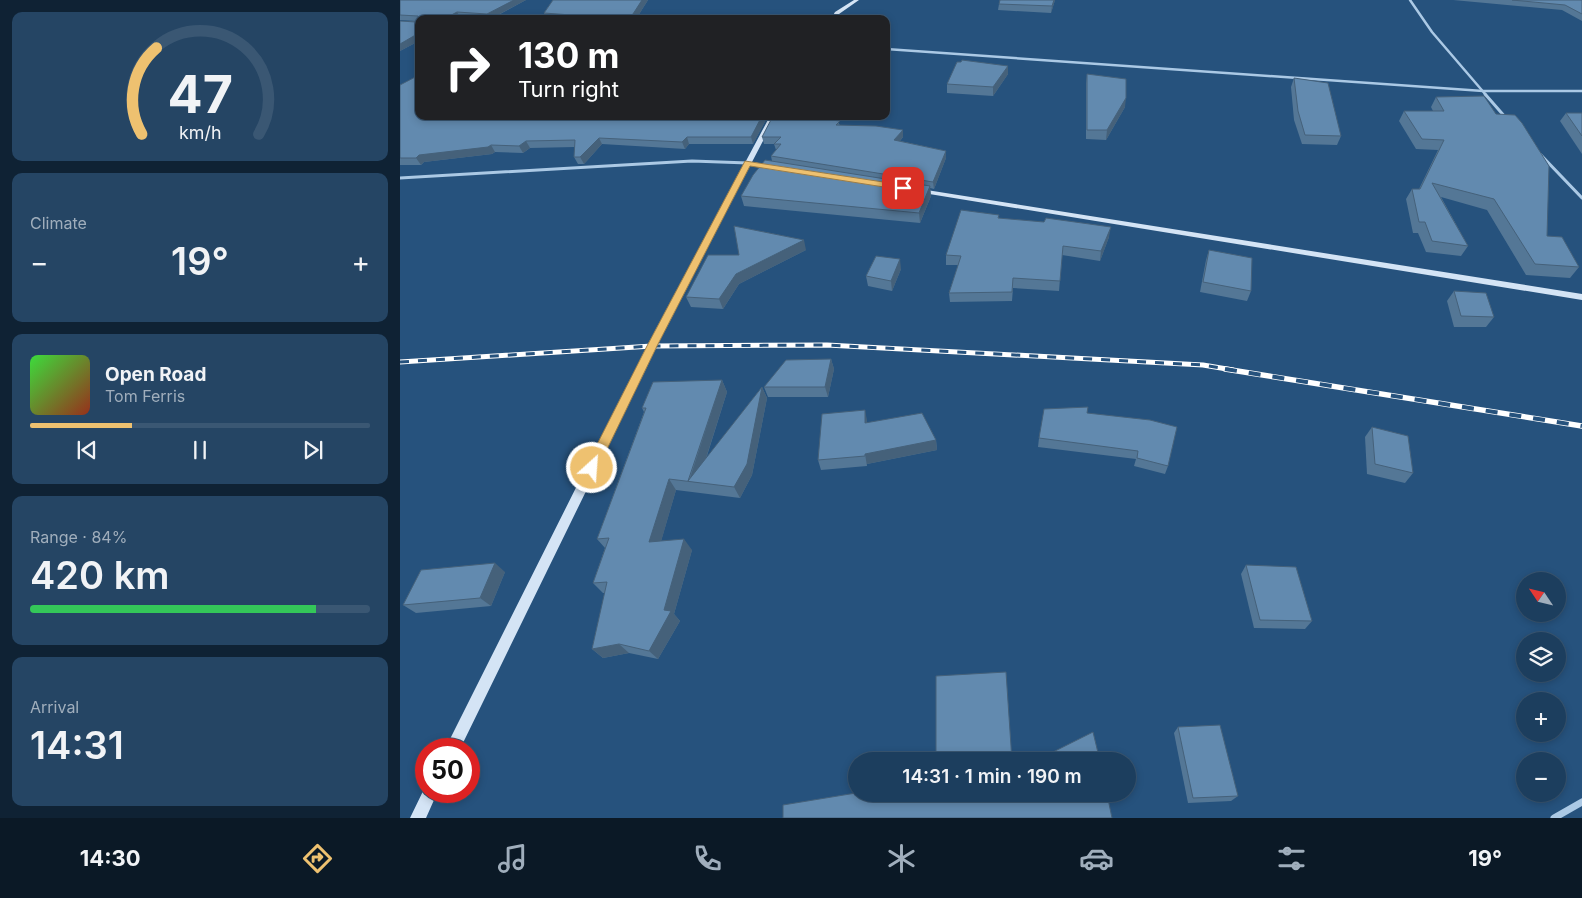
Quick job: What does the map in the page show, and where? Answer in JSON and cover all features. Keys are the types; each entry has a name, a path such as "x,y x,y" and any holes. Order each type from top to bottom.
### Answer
{"main road":[{"path":"836,15 857,0"},
{"path":"457,738 652,346 771,120"},
{"path":"748,163 787,169"},
{"path":"905,188 1582,296"},
{"path":"418,818 425,803"}],"street":[{"path":"1410,0 1432,32 1511,123"},
{"path":"890,49 1483,91 1582,91"},
{"path":"1537,150 1582,198"},
{"path":"400,178 692,161 748,163"},
{"path":"1554,818 1582,802"}],"building":[{"path":"400,0 514,0 487,14 457,12 451,15 400,15"},
{"path":"553,0 642,0 632,15 544,13"},
{"path":"1000,0 1054,0 1052,6 999,4"},
{"path":"1512,0 1582,0 1582,14 1565,5"},
{"path":"400,21 415,22 415,35 400,44"},
{"path":"962,60 1008,66 993,87 947,84 957,62"},
{"path":"1087,74 1126,79 1126,98 1107,130 1087,130"},
{"path":"415,77 415,120 760,120 751,137 687,137 682,142 599,138 580,157 574,157 575,140 526,141 519,146 491,145 488,147 419,155 416,158 400,158 400,85"},
{"path":"1294,78 1328,83 1341,136 1305,135 1298,111"},
{"path":"1484,96 1496,114 1515,115 1549,166 1547,236 1562,237 1579,267 1535,264 1494,199 1432,183 1468,246 1432,241 1425,222 1419,222 1412,189 1420,189 1444,140 1422,139 1404,111 1444,111 1436,97"},
{"path":"1566,113 1582,113 1582,136"},
{"path":"771,120 831,120 840,121 836,125 876,126 903,130 894,140 946,151 933,182 771,156 781,144 774,144 781,137 762,137"},
{"path":"765,160 930,186 919,213 741,196 753,175"},
{"path":"961,210 999,215 998,218 1044,222 1046,218 1111,227 1101,251 1063,246 1060,281 1013,278 1012,292 949,293 961,256 946,255"},
{"path":"734,226 804,240 736,274 719,299 686,297 708,255 739,255"},
{"path":"1209,250 1252,258 1251,291 1203,282"},
{"path":"876,256 900,259 891,281 866,276"},
{"path":"1454,291 1486,293 1494,317 1461,316"},
{"path":"831,359 825,387 764,387 786,360"},
{"path":"722,380 688,481 762,387 747,464 734,487 669,479 649,542 684,539 664,610 671,611 649,651 619,644 592,649 607,582 593,583 609,538 597,539 646,408 642,408 653,382"},
{"path":"1088,407 1087,413 1150,420 1177,427 1168,466 1137,458 1138,451 1039,438 1044,409"},
{"path":"865,410 865,423 922,413 936,440 865,454 865,456 818,460 822,414"},
{"path":"1372,427 1408,436 1413,473 1375,464"},
{"path":"495,563 480,598 403,605 421,570"},
{"path":"1246,565 1296,567 1312,621 1260,620"},
{"path":"1006,672 1011,752 936,752 936,676"},
{"path":"1220,725 1238,796 1193,798 1178,727"},
{"path":"1093,732 1098,752 1053,752"},
{"path":"848,794 848,802 1109,802 1112,818 783,818 783,805"}],"railway":[{"path":"400,362 652,346 827,345 1203,365 1233,370"},
{"path":"1225,369 1582,426"}],"route":[{"path":"592,468 652,346 748,163 903,188"}]}
